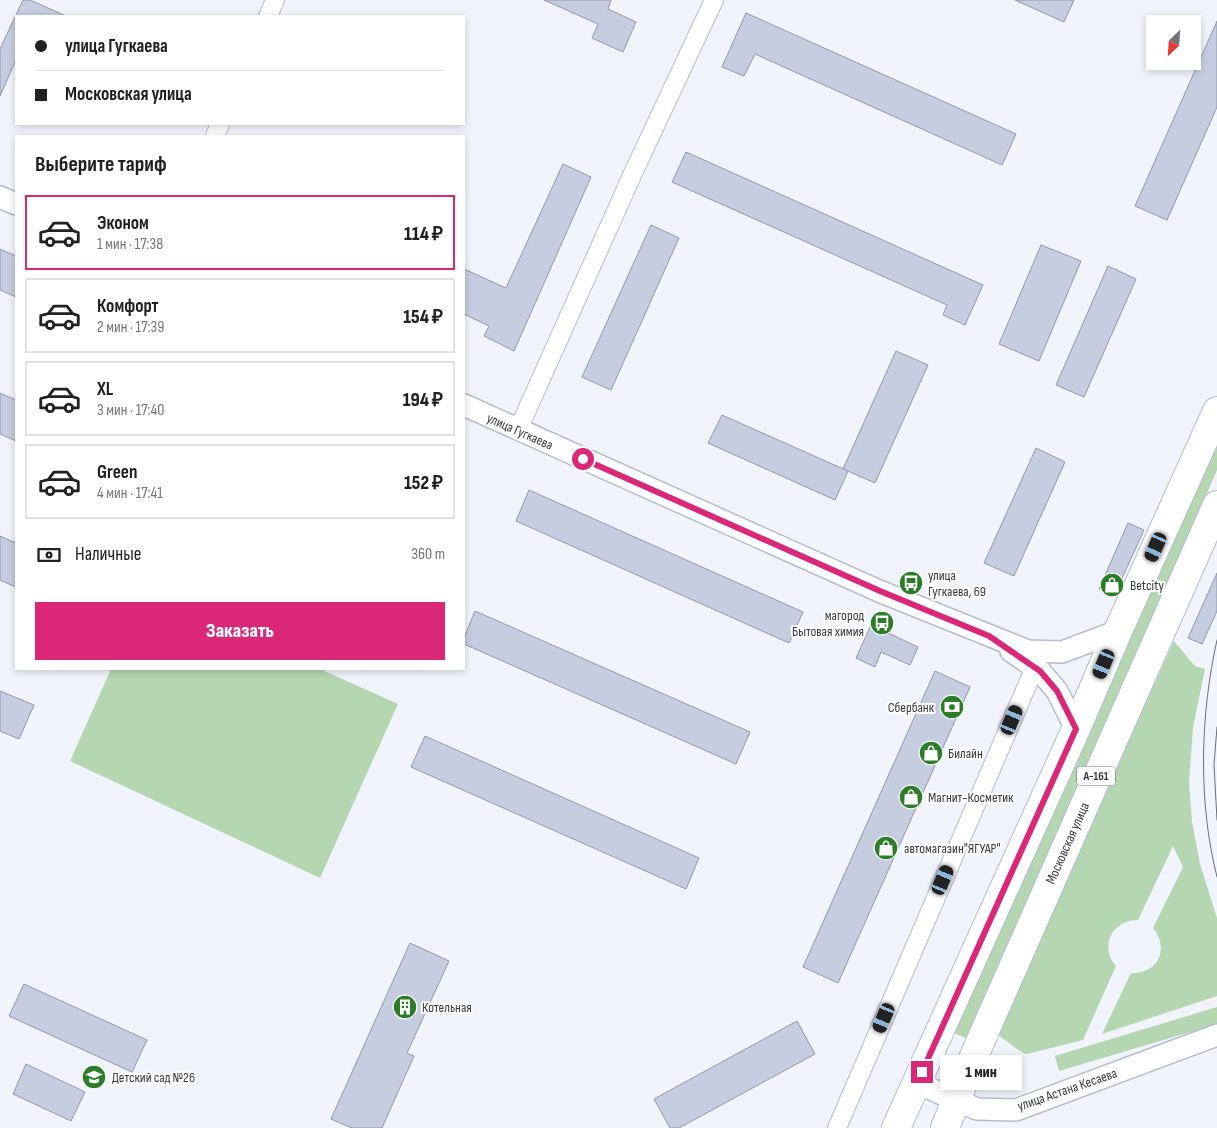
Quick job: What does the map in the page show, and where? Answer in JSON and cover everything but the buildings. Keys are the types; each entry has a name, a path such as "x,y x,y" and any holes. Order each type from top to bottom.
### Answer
{"highway":[{"name":"А-161","path":"896,1128 1217,411"},
{"name":"Московская улица","path":"946,1128 977,1049 1217,505"}],"street":[{"path":"268,15 275,0"},
{"path":"518,430 634,171 714,0"},
{"path":"0,197 15,204"},
{"name":"улица Гугкаева","path":"465,405 880,591 1028,651 1062,652 1118,632"},
{"name":"улица Гугкаева","path":"989,636 1035,667 1057,691 1076,729"},
{"path":"837,1128 1035,667"},
{"name":"улица Астана Кесаева","path":"916,1083 977,1109 1016,1110 1217,1035"}],"green space":[{"path":"1217,434 1217,470 968,1039 949,1031"},
{"path":"1174,641 1195,666 1205,669 1193,727 1189,783 1192,822 1200,864 1217,918 1217,996 1102,1034 1131,973 1140,972 1154,965 1161,952 1161,944 1153,928 1183,867 1173,846 1138,920 1129,921 1121,925 1111,936 1109,951 1111,959 1116,966 1083,1040 1027,1054 1023,1053 998,1035 997,1030"},
{"path":"111,670 322,670 398,704 320,878 70,761"},
{"path":"1217,1007 1217,1024 1059,1071 1055,1056"}],"tram line":[{"path":"1217,640 1207,699 1204,759 1207,819 1217,877"},
{"path":"1217,727 1214,765 1217,820"}],"place":[{"name":"улица Гугкаева, 69","path":"911,583"},
{"name":"Betcity","path":"1112,585"},
{"name":"магород Бытовая химия","path":"882,623"},
{"name":"Сбербанк","path":"952,707"},
{"name":"Билайн","path":"931,753"},
{"name":"Магнит-Косметик","path":"911,797"},
{"name":"автомагазин\"ЯГУАР\"","path":"886,848"},
{"name":"Котельная","path":"405,1007"},
{"name":"Детский сад №26","path":"94,1077"}],"route":[{"path":"583,459 880,591 989,636 1040,671 1057,691 1076,729 922,1072"}]}
